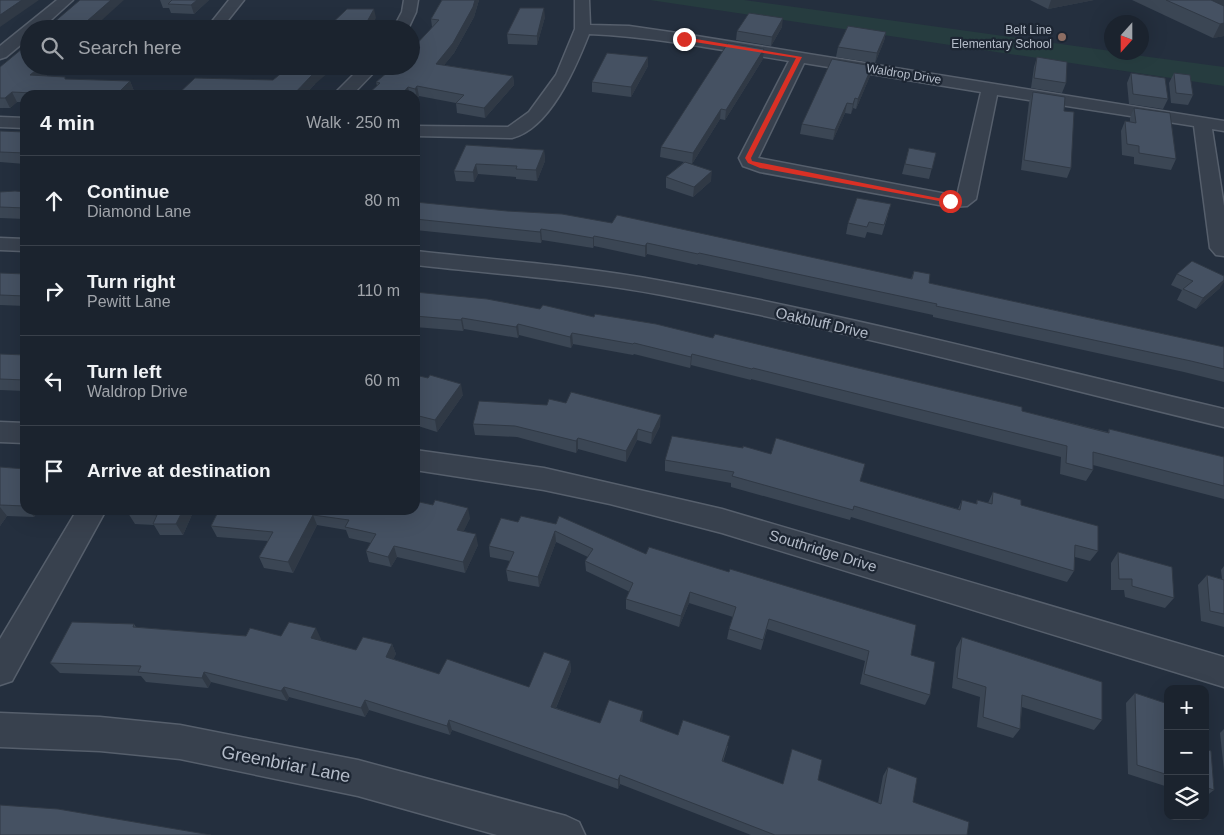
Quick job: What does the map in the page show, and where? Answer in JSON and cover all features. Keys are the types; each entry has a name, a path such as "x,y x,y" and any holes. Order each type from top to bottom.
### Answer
{"street":[{"path":"42,20 66,0"},
{"path":"220,20 237,0"},
{"path":"405,20 409,12 411,0"},
{"path":"420,131 512,133 535,116 564,75 583,28 582,0"},
{"name":"Waldrop Drive","path":"583,28 684,39 1224,126"},
{"path":"0,54 20,38"},
{"path":"799,57 748,158 750,162 760,166 960,202 966,199 990,88"},
{"path":"347,90 363,75"},
{"path":"0,122 20,123"},
{"path":"1202,122 1218,234 1223,249"},
{"path":"0,244 20,245"},
{"name":"Oakbluff Drive","path":"420,259 582,276 662,288 820,322 1224,418"},
{"path":"0,432 20,433"},
{"name":"Southridge Drive","path":"420,461 544,479 610,493 722,521 1224,672"},
{"path":"0,670 89,515"},
{"name":"Greenbriar Lane","path":"0,730 100,734 180,742 358,778 566,835"}],"green space":[{"path":"650,0 744,0 1104,50 1104,60 1149,60 1149,57 1224,67 1224,86"}],"building":[{"path":"0,0 22,0 0,15"},
{"path":"80,0 111,0 88,20 57,20"},
{"path":"172,0 197,0 191,5 168,4"},
{"path":"442,0 475,0 453,43 436,64 513,76 484,108 456,103 464,95 417,86 415,89 408,87 405,90 372,90 380,83 376,82 384,75 420,75 420,40 439,20 431,19"},
{"path":"1166,0 1211,0 1224,6 1224,23 1220,24"},
{"path":"520,8 544,8 537,36 507,34"},
{"path":"347,9 374,9 368,20 335,20"},
{"path":"749,13 783,18 772,37 737,31"},
{"path":"848,26 886,32 877,53 838,47"},
{"path":"728,43 764,49 726,110 721,109 693,153 661,147"},
{"path":"20,50 20,75 65,77 65,79 130,81 121,90 20,90 20,92 12,92 5,98 0,98 0,67"},
{"path":"607,53 648,57 631,87 592,82"},
{"path":"1037,57 1067,62 1066,83 1034,78"},
{"path":"832,59 872,66 858,99 855,98 853,104 847,103 835,130 802,124"},
{"path":"1131,73 1165,78 1168,99 1133,94"},
{"path":"1174,73 1190,75 1193,95 1176,93"},
{"path":"279,75 312,75 298,90 182,90 195,78 273,80"},
{"path":"1033,92 1065,97 1064,111 1074,112 1071,168 1024,160"},
{"path":"1134,108 1170,113 1176,159 1139,153 1139,146 1127,144 1125,121 1136,123"},
{"path":"0,131 20,132 20,153 0,152"},
{"path":"466,145 544,150 536,170 516,169 517,166 476,164 473,172 454,171"},
{"path":"909,148 936,153 932,169 905,164"},
{"path":"685,162 712,171 694,187 666,177"},
{"path":"0,192 20,192 20,208 0,207"},
{"path":"857,198 891,204 884,225 869,222 867,227 848,223"},
{"path":"420,202 562,214 612,223 617,215 912,279 914,271 930,274 929,283 1224,347 1224,369 936,306 937,304 699,253 647,243 645,246 594,236 593,238 541,229 540,232 420,220"},
{"path":"1192,261 1224,276 1224,280 1203,298 1183,289 1193,281 1177,274"},
{"path":"0,273 20,274 20,296 0,295"},
{"path":"420,292 487,299 540,309 543,305 594,317 595,314 656,324 713,338 715,334 1022,407 1022,411 1109,433 1109,429 1224,457 1224,486 1093,452 1093,470 1066,463 1067,446 692,354 691,357 634,343 572,333 570,337 518,324 516,327 462,318 461,320 420,316"},
{"path":"0,354 20,355 20,380 0,379"},
{"path":"430,375 461,384 435,420 420,416 420,376 428,378"},
{"path":"571,392 661,415 652,433 638,429 626,451 578,438 576,441 515,426 473,424 479,401 547,405 549,399 566,403"},
{"path":"672,436 743,448 743,446 771,454 776,438 865,464 860,481 960,510 962,500 977,504 977,500 992,504 993,492 1021,500 1021,505 1098,526 1098,551 1075,545 1074,571 854,506 853,510 732,476 734,472 665,460"},
{"path":"0,467 20,469 20,506 0,505"},
{"path":"435,500 468,508 457,530 476,534 463,562 394,546 388,557 366,551 376,534 345,527 349,520 313,515 420,515 420,502 433,505"},
{"path":"157,515 180,515 176,524 153,524"},
{"path":"216,515 313,515 288,562 259,557 273,532 211,526"},
{"path":"521,516 556,524 559,516 646,554 649,547 729,572 730,569 916,625 911,655 935,662 930,695 864,674 869,651 769,619 763,640 729,629 736,607 690,592 681,616 626,599 633,583 585,561 593,549 555,531 538,577 506,570 514,552 489,546 501,518 518,522"},
{"path":"1118,552 1172,567 1174,598 1132,586 1132,579 1119,579"},
{"path":"1207,575 1224,580 1224,614 1210,611"},
{"path":"72,622 134,624 133,627 246,636 250,628 281,636 289,622 316,628 311,638 356,650 363,637 392,644 386,657 439,674 447,659 529,687 544,652 570,661 551,707 600,723 609,700 643,711 640,721 678,735 683,720 730,736 722,761 783,784 792,749 822,760 818,780 881,804 888,767 917,778 913,802 969,822 967,835 775,835 620,775 618,780 449,720 447,726 365,700 361,708 284,687 281,691 204,672 202,678 138,672 141,666 50,663"},
{"path":"962,637 1102,682 1102,720 1022,695 1020,729 983,717 986,687 957,678"},
{"path":"1135,693 1164,703 1164,774 1137,765"},
{"path":"1209,750 1211,751 1214,790 1209,788"},
{"path":"0,805 58,809 211,835 0,835"}],"place":[{"name":"Belt Line Elementary School","path":"1062,37"}],"route":[{"path":"684,39 799,57 748,158 750,162 760,166 950,201"}]}
